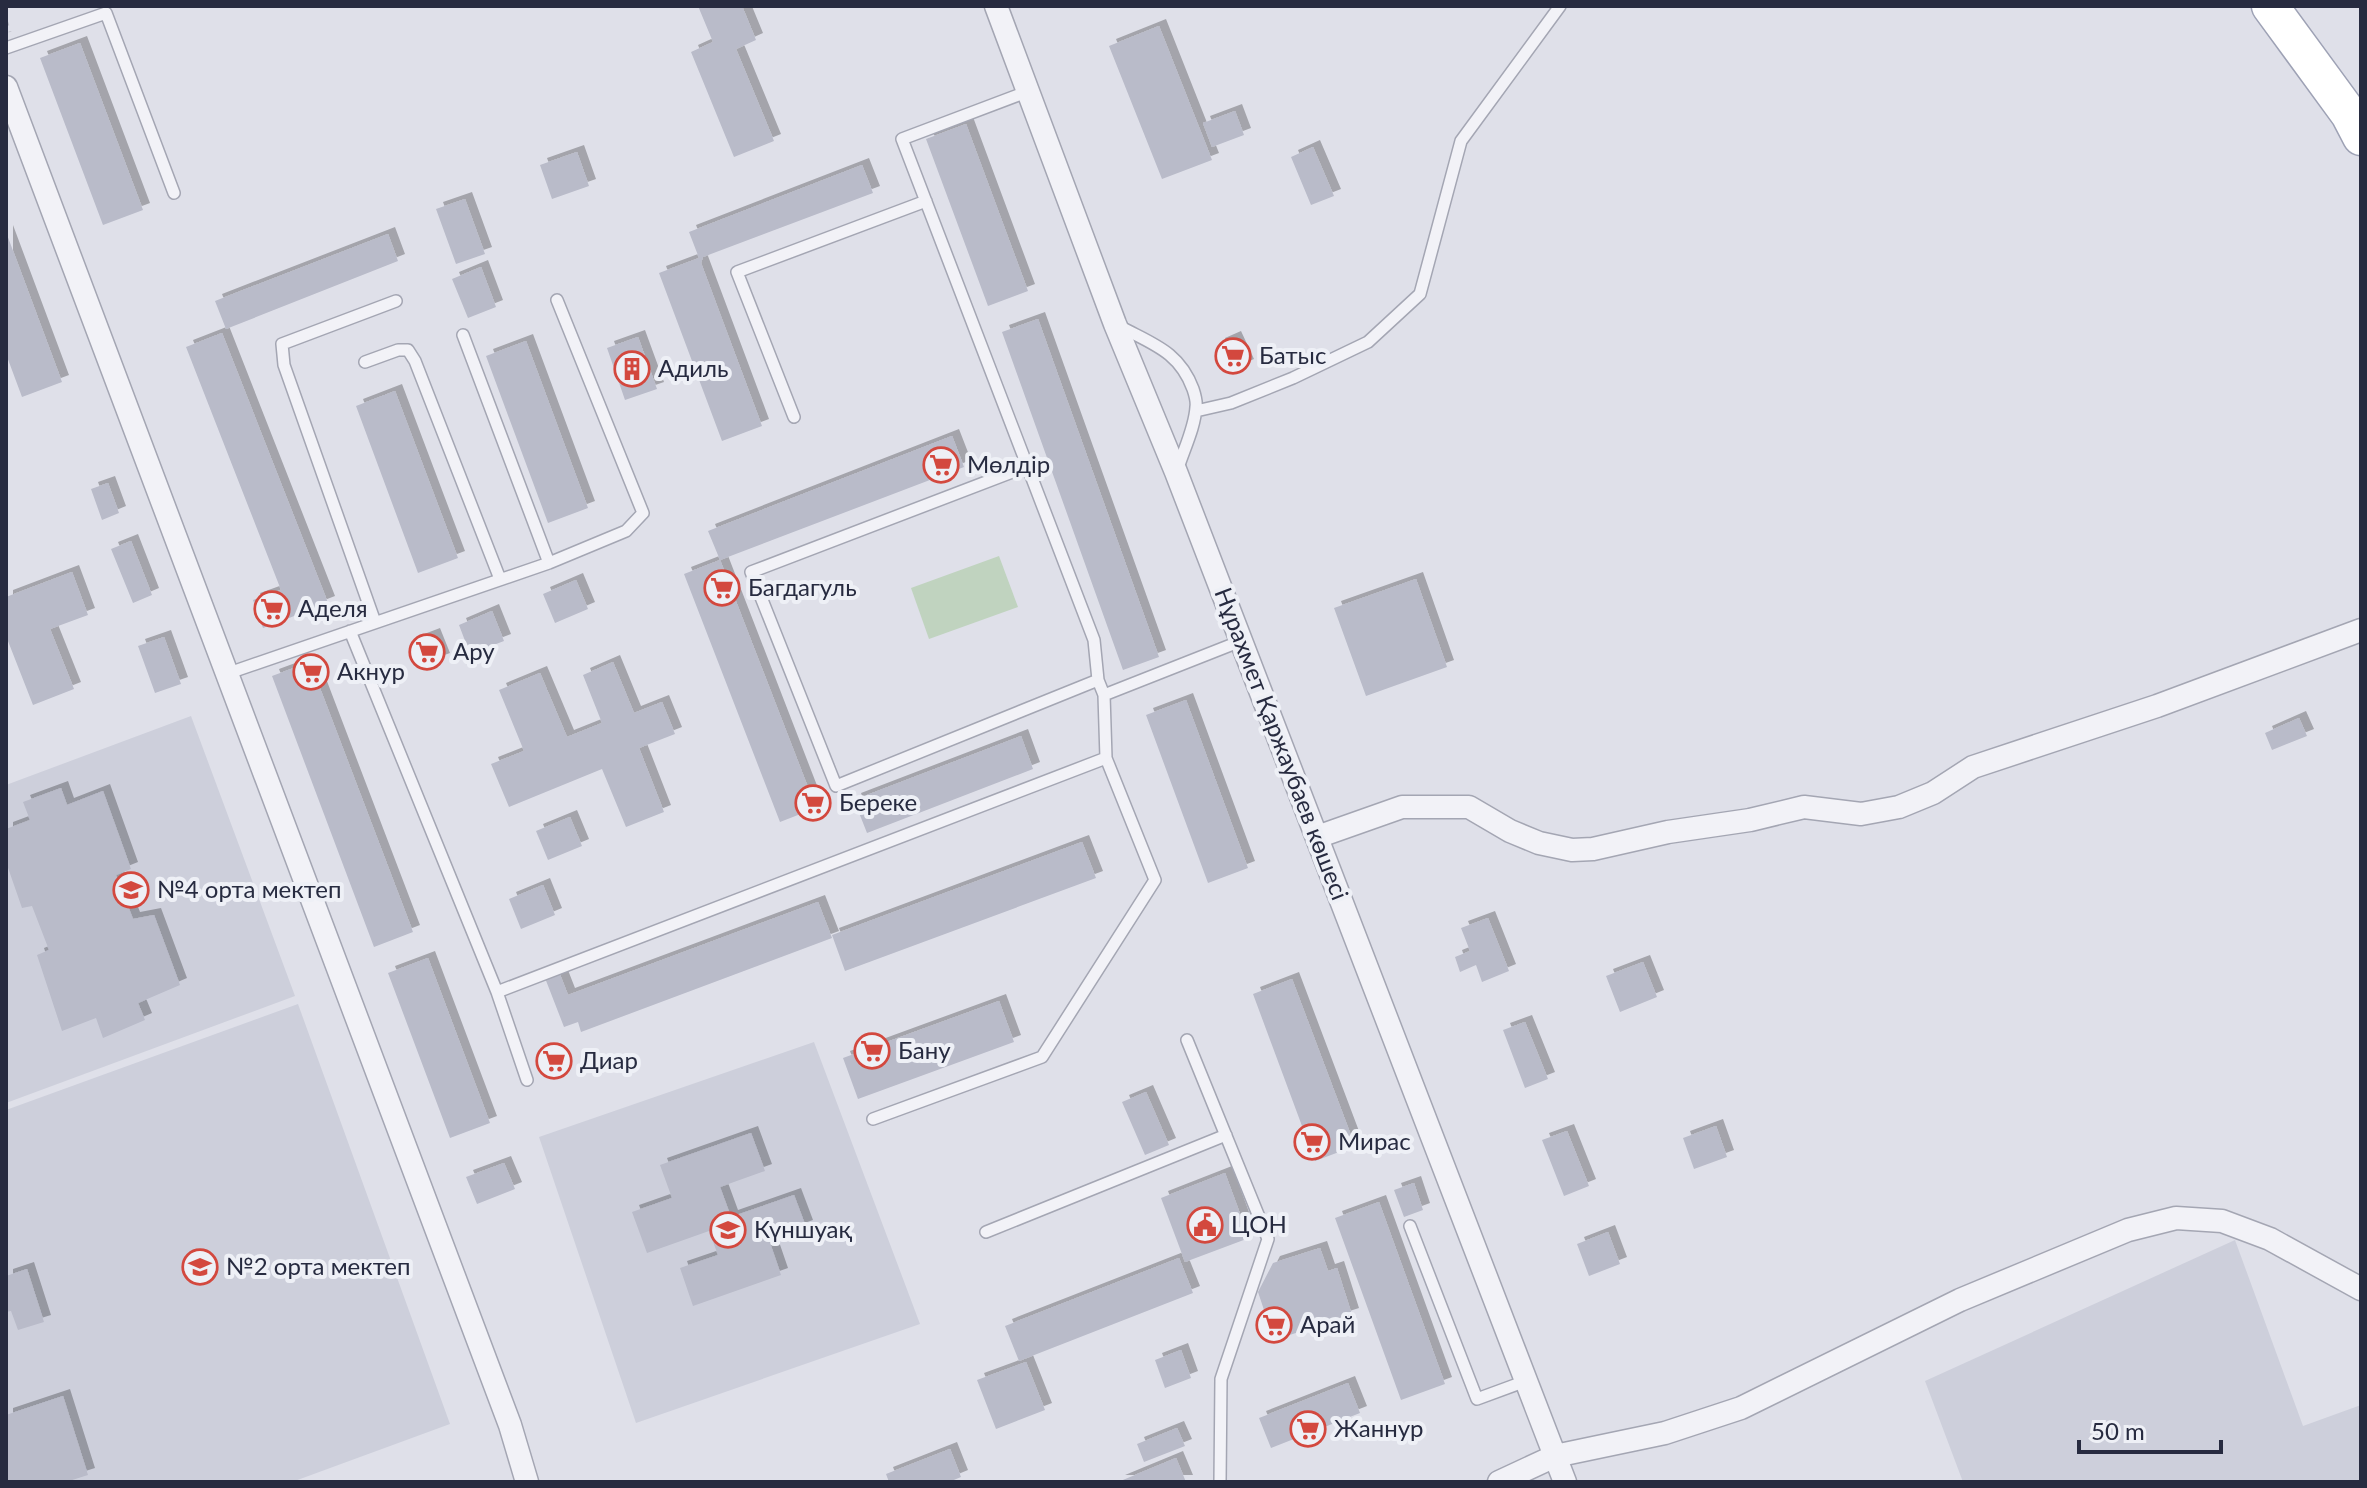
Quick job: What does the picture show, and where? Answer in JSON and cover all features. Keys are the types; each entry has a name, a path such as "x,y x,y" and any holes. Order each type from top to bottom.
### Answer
{"main road":[{"path":"2270,6 2349,114 2361,137"}],"street":[{"name":"Нұрахмет Қаржаубаев көшесі","path":"996,6 1115,324 1176,472 1565,1482"},
{"path":"6,87 11,116 510,1425 527,1482"},
{"path":"1317,837 1402,807 1469,807 1510,831 1539,843 1572,850 1593,849 1804,807 1861,814 1899,807 1933,793 1973,767 2157,706 2361,630"},
{"path":"1499,1482 1555,1456 1665,1433 1741,1408 1960,1300 2128,1230 2176,1218 2222,1221 2270,1239 2361,1289"}],"lane":[{"path":"1196,411 1231,403 1368,342 1420,294 1461,141 1560,6"},
{"path":"6,48 106,13 174,193"},
{"path":"873,1119 1042,1057 1155,880 1106,758 1104,695 1098,680 1094,640 902,139 1029,91"},
{"path":"794,417 737,272 926,201"},
{"path":"226,674 549,563 626,531 643,513 557,300"},
{"path":"375,622 284,365 282,344 396,301"},
{"path":"1115,324 1172,355 1189,380 1196,399 1196,411 1176,472"},
{"path":"463,335 549,563"},
{"path":"365,362 398,350 408,350 415,361 500,579"},
{"path":"1028,466 751,572 836,786 1098,680"},
{"path":"350,631 497,992 527,1080"},
{"path":"1104,695 1241,641"},
{"path":"497,992 1106,758"},
{"path":"1187,1040 1268,1239 1221,1379 1220,1482"},
{"path":"986,1232 1226,1135"},
{"path":"1410,1226 1477,1399 1526,1381"}],"shaded area":[{"name":"№4 орта мектеп","path":"191,716 295,996 6,1103 6,785"},
{"name":"№2 орта мектеп","path":"298,1004 450,1424 292,1482 6,1482 6,1110"},
{"name":"Күншуақ","path":"814,1042 920,1324 636,1423 539,1137"},
{"path":"2235,1240 2303,1426 2361,1405 2361,1482 1963,1482 1925,1381"}],"green space":[{"path":"999,556 1018,607 929,639 911,588"}],"building":[{"path":"698,6 742,6 756,40 736,49 774,141 734,157 691,52 713,42"},
{"path":"1159,26 1212,160 1162,179 1109,46"},
{"path":"80,43 143,210 103,225 40,58"},
{"path":"1235,111 1244,135 1212,147 1203,123"},
{"path":"966,124 1028,291 988,306 926,139"},
{"path":"1313,147 1334,196 1311,205 1291,157"},
{"path":"577,152 589,186 552,199 540,165"},
{"path":"862,165 873,193 703,257 701,263 762,426 722,441 659,273 699,258 689,232"},
{"path":"465,199 485,254 456,264 436,209"},
{"path":"6,232 62,382 22,397 6,354"},
{"path":"388,234 398,261 226,329 215,301"},
{"path":"481,267 496,307 468,318 452,279"},
{"path":"1038,319 1159,657 1123,670 1002,332"},
{"path":"222,333 328,603 263,628 253,600 281,590 186,347"},
{"name":"Адиль","path":"638,337 657,389 625,400 607,348"},
{"path":"1234,338 1247,366 1230,373 1218,345"},
{"path":"526,341 588,508 548,523 486,356"},
{"path":"395,391 458,558 418,573 356,406"},
{"path":"952,436 964,467 720,560 708,531"},
{"path":"108,483 119,513 102,520 91,489"},
{"path":"131,541 152,595 133,603 111,549"},
{"path":"720,560 816,808 780,822 684,574"},
{"path":"72,572 88,615 50,629 74,689 33,705 6,636 6,597"},
{"path":"1416,579 1447,667 1366,696 1334,608"},
{"path":"576,580 588,609 555,623 543,594"},
{"path":"492,611 504,641 470,654 459,625"},
{"name":"Ару","path":"433,635 443,660 421,668 412,643"},
{"path":"164,637 181,684 155,693 138,646"},
{"path":"310,662 413,932 374,947 272,676"},
{"path":"613,662 634,713 662,702 675,734 639,748 664,812 626,827 602,769 509,807 491,764 524,751 499,690 540,673 567,737 602,723 583,675"},
{"path":"1186,700 1248,868 1208,883 1146,715"},
{"path":"2299,718 2307,736 2272,750 2265,733"},
{"path":"1021,736 1033,769 867,833 854,800"},
{"path":"61,788 67,805 103,791 131,869 116,875 133,919 154,915 180,985 138,1003 145,1020 103,1038 96,1018 62,1031 37,955 49,950 32,906 22,908 6,862 6,829 30,820 23,802"},
{"path":"570,817 582,846 548,860 536,831"},
{"path":"1082,842 1096,878 845,971 832,935"},
{"path":"543,885 555,915 521,929 509,899"},
{"path":"818,902 832,938 581,1032 578,1022 564,1027 545,978 559,972 568,995"},
{"path":"1488,918 1509,971 1482,982 1476,965 1460,972 1455,957 1470,951 1461,928"},
{"path":"428,958 490,1123 450,1138 388,973"},
{"path":"1643,962 1657,997 1620,1012 1606,976"},
{"path":"1292,979 1355,1146 1315,1161 1253,994"},
{"path":"999,1001 1014,1042 858,1099 843,1058"},
{"path":"1525,1022 1548,1079 1525,1088 1503,1030"},
{"path":"1146,1092 1169,1145 1145,1155 1122,1102"},
{"path":"1716,1126 1727,1157 1694,1169 1683,1138"},
{"path":"1567,1131 1589,1186 1564,1196 1542,1140"},
{"path":"751,1133 765,1171 720,1187 731,1217 794,1195 806,1227 769,1240 781,1275 693,1306 680,1268 718,1255 709,1231 647,1253 632,1212 672,1198 660,1165"},
{"path":"504,1163 515,1189 477,1204 466,1177"},
{"name":"ЦОН","path":"1225,1173 1249,1238 1185,1262 1161,1198"},
{"path":"1414,1183 1423,1210 1404,1217 1394,1190"},
{"path":"1379,1202 1445,1384 1401,1400 1335,1218"},
{"path":"1608,1232 1620,1264 1589,1276 1577,1244"},
{"path":"1320,1248 1328,1271 1337,1268 1352,1315 1274,1340 1258,1292 1273,1263"},
{"path":"1179,1258 1193,1293 1019,1361 1005,1326"},
{"path":"27,1269 44,1322 18,1330 11,1311 6,1312 6,1276"},
{"path":"1181,1350 1191,1378 1165,1388 1155,1360"},
{"path":"1026,1362 1045,1410 996,1429 977,1380"},
{"path":"1348,1383 1360,1413 1271,1448 1259,1418"},
{"path":"63,1396 88,1475 66,1482 6,1482 6,1415"},
{"path":"1177,1428 1185,1446 1144,1462 1137,1444"},
{"path":"950,1449 961,1477 949,1482 889,1482 886,1474"},
{"path":"1176,1458 1186,1482 1118,1482"}],"place":[{"name":"Батыс","path":"1233,356"},
{"name":"Адиль","path":"632,369"},
{"name":"Мөлдір","path":"941,465"},
{"name":"Багдагуль","path":"722,588"},
{"name":"Аделя","path":"272,609"},
{"name":"Ару","path":"427,652"},
{"name":"Акнур","path":"311,672"},
{"name":"Береке","path":"813,803"},
{"name":"№4 орта мектеп","path":"131,890"},
{"name":"Бану","path":"872,1051"},
{"name":"Диар","path":"554,1061"},
{"name":"Мирас","path":"1312,1142"},
{"name":"ЦОН","path":"1205,1225"},
{"name":"Күншуақ","path":"728,1230"},
{"name":"№2 орта мектеп","path":"200,1267"},
{"name":"Арай","path":"1274,1325"},
{"name":"Жаннур","path":"1308,1429"}]}
